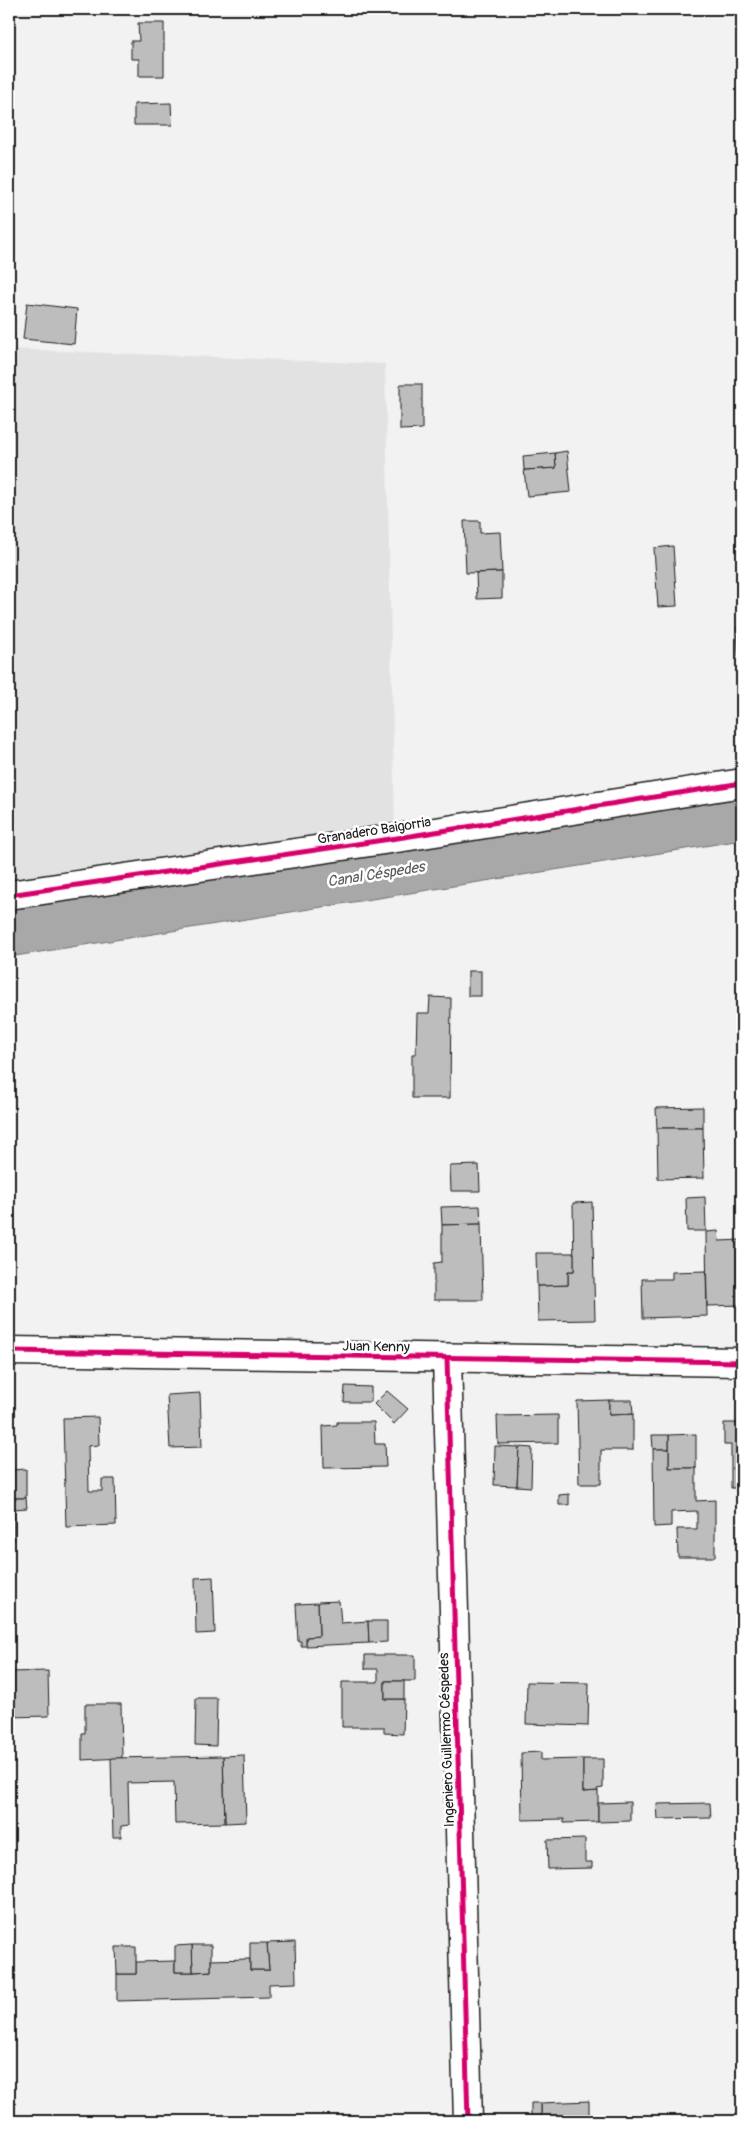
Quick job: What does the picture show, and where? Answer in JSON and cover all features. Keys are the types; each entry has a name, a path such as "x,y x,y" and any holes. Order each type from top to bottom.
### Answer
{"street":[{"name":"Granadero Baigorria","path":"9,894 404,837 742,783"},
{"name":"Juan Kenny","path":"9,1351 742,1362"},
{"name":"Ingeniero Guillermo Céspedes","path":"447,1358 468,2121"}],"shaded area":[{"path":"9,349 385,364 395,829 9,891"}],"water":[{"name":"Canal Céspedes","path":"742,792 742,840 9,957 9,909"}],"building":[{"path":"138,23 164,23 164,76 139,76 139,59 131,59 131,41 139,41"},
{"path":"171,103 172,125 134,125 134,104"},
{"path":"27,303 77,309 74,344 23,339"},
{"path":"400,384 422,384 422,429 400,430"},
{"path":"567,451 571,492 527,496 524,470 556,468 555,453"},
{"path":"555,453 556,468 524,470 523,456"},
{"path":"464,521 480,521 480,533 500,532 502,572 466,573"},
{"path":"673,546 677,606 658,607 654,548"},
{"path":"502,572 502,598 477,599 476,573"},
{"path":"742,626 742,650 738,650 737,627"},
{"path":"738,650 742,650 742,716"},
{"path":"468,971 481,971 481,996 468,996"},
{"path":"430,997 451,998 450,1098 412,1098 412,1054 416,1054 417,1013 429,1013"},
{"path":"703,1107 703,1128 657,1128 656,1108"},
{"path":"657,1128 703,1128 704,1178 658,1179"},
{"path":"479,1165 480,1191 451,1191 450,1166"},
{"path":"705,1197 706,1231 687,1231 686,1198"},
{"path":"592,1202 595,1320 538,1321 537,1286 568,1285 568,1271 574,1271 573,1203"},
{"path":"480,1206 481,1224 442,1225 441,1207"},
{"path":"481,1224 483,1300 434,1300 434,1263 442,1262 442,1225"},
{"path":"718,1231 719,1241 742,1240 742,1305 707,1306 706,1232"},
{"path":"536,1253 574,1253 574,1271 568,1271 568,1285 537,1286"},
{"path":"706,1271 707,1316 643,1318 642,1279 672,1279 672,1272"},
{"path":"345,1386 371,1387 371,1402 344,1402"},
{"path":"387,1391 408,1409 394,1424 374,1404"},
{"path":"200,1393 202,1447 170,1448 167,1395"},
{"path":"609,1400 609,1415 633,1414 633,1450 601,1450 601,1484 579,1484 577,1401"},
{"path":"609,1400 632,1400 633,1414 609,1415"},
{"path":"558,1415 558,1443 498,1444 497,1416"},
{"path":"9,1417 13,1417 13,1470 26,1469 26,1498 9,1498"},
{"path":"98,1417 99,1445 88,1446 89,1491 102,1491 102,1479 115,1479 116,1525 66,1527 63,1418"},
{"path":"337,1422 374,1422 375,1444 385,1444 386,1467 324,1468 323,1426 337,1425"},
{"path":"724,1423 742,1423 742,1488 731,1488 731,1445 724,1445"},
{"path":"696,1434 696,1468 669,1468 669,1435"},
{"path":"652,1435 669,1435 669,1449 653,1449"},
{"path":"495,1446 519,1447 517,1486 494,1485"},
{"path":"519,1447 532,1448 531,1487 517,1486"},
{"path":"653,1449 669,1449 669,1468 696,1468 696,1501 715,1500 715,1557 678,1557 677,1529 697,1529 697,1511 671,1512 671,1526 654,1527"},
{"path":"569,1494 569,1505 559,1505 559,1495"},
{"path":"9,1498 26,1498 27,1508 14,1509 14,1541 9,1541"},
{"path":"213,1577 215,1633 196,1634 195,1578"},
{"path":"339,1601 341,1623 368,1621 369,1643 306,1646 306,1637 319,1636 318,1602"},
{"path":"318,1603 319,1636 306,1637 306,1646 301,1646 301,1641 298,1641 296,1604"},
{"path":"368,1621 387,1621 387,1642 369,1643"},
{"path":"365,1655 415,1655 415,1681 385,1681 385,1699 404,1699 403,1734 384,1733 384,1727 342,1727 342,1682 378,1682 378,1669 365,1669"},
{"path":"48,1671 49,1716 9,1717 9,1672"},
{"path":"385,1681 404,1681 404,1699 385,1699"},
{"path":"527,1682 589,1683 588,1726 526,1724"},
{"path":"196,1698 217,1698 216,1746 195,1745"},
{"path":"85,1704 121,1704 122,1758 82,1760 82,1733 85,1733"},
{"path":"541,1752 541,1760 583,1759 583,1792 598,1791 598,1822 564,1823 564,1819 522,1820 521,1753"},
{"path":"244,1755 246,1822 225,1823 223,1756"},
{"path":"223,1756 225,1823 175,1824 174,1782 128,1783 129,1825 121,1826 121,1837 113,1837 111,1758"},
{"path":"583,1759 603,1759 603,1788 597,1789 598,1791 583,1792"},
{"path":"630,1802 630,1821 598,1822 598,1803"},
{"path":"710,1803 711,1818 658,1819 657,1804"},
{"path":"585,1839 585,1862 592,1862 592,1868 548,1869 547,1840"},
{"path":"295,1942 296,1983 269,1984 269,1997 117,2001 117,1974 136,1974 136,1962 175,1961 175,1972 193,1972 211,1971 211,1960 250,1959 250,1970 269,1970 267,1943"},
{"path":"250,1943 267,1943 269,1970 250,1970"},
{"path":"192,1945 211,1945 211,1971 193,1972"},
{"path":"192,1945 193,1972 175,1972 175,1946"},
{"path":"116,1947 136,1947 136,1974 117,1974"},
{"path":"589,2101 589,2118 573,2118 573,2121 532,2121 531,2118 541,2117 541,2103"},
{"path":"531,2103 541,2103 541,2117 531,2118"}],"cycle path":[{"path":"9,895 404,837 742,783"},
{"path":"9,1351 742,1362"},
{"path":"447,1358 468,2121"}]}
